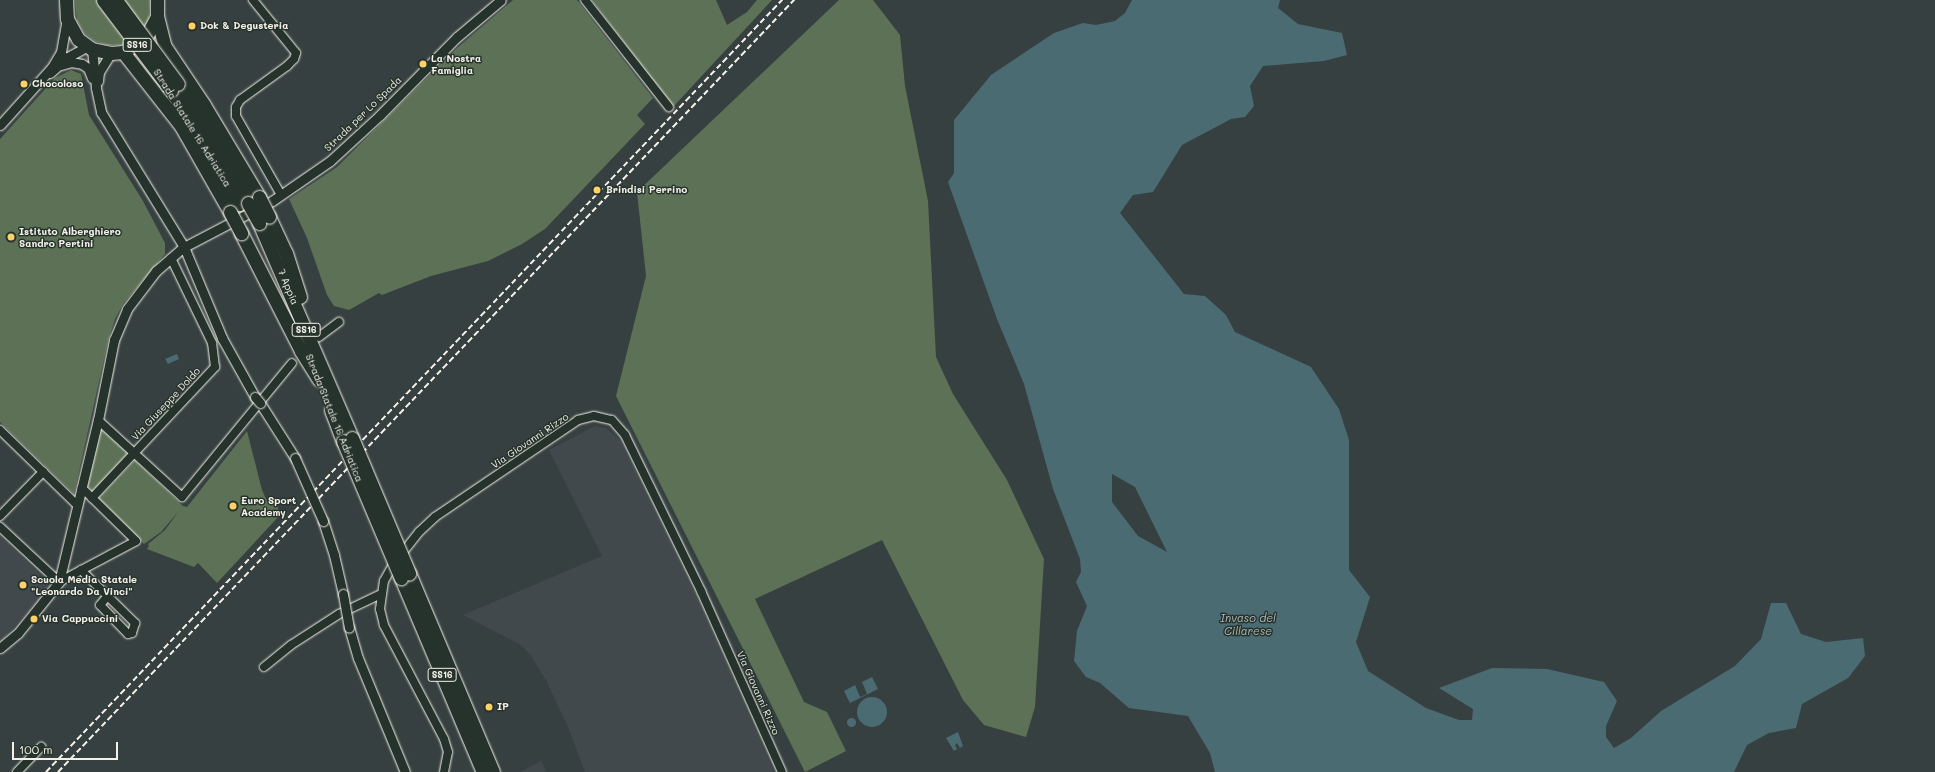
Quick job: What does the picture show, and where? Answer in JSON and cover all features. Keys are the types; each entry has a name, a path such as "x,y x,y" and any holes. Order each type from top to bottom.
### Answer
{"highway":[{"name":"Strada Statale 16 Adriatica","path":"103,0 175,87"},
{"name":"Strada Statale 16 Adriatica","path":"116,0 175,87 245,205 255,225"},
{"path":"64,7 73,33 90,48 117,52 145,39 159,6"},
{"path":"159,6 164,45 204,105 245,205 255,225 300,351 322,378"},
{"path":"117,52 181,126 245,205"},
{"name":"7 Appia","path":"255,225 322,378 405,576"},
{"name":"SS16","path":"405,576 484,772"},
{"name":"SS16","path":"405,576 494,772"}],"street":[{"path":"253,0 296,53 294,59 287,66 240,100 236,116 281,195"},
{"name":"Strada per Lo Spada","path":"184,247 281,195 330,161 356,138 452,42 501,0"},
{"path":"586,0 669,108"},
{"path":"46,76 61,52 64,7"},
{"path":"0,125 46,76 61,65 68,57 90,48 101,112 184,247 222,338 258,400 295,458 323,521 334,556 349,627 358,658 405,772"},
{"path":"96,88 99,72 117,52"},
{"path":"61,65 76,62 88,68 96,88"},
{"path":"59,582 98,420 114,340 127,309 156,271 184,247"},
{"name":"Via Giuseppe Doldo","path":"133,454 215,367 216,361 212,344 171,258"},
{"path":"319,338 339,322"},
{"path":"98,420 133,454 182,497 292,363"},
{"name":"Via Giovanni Rizzo","path":"443,770 448,752 444,739 384,625 380,609 381,594 393,566 419,532 435,517 578,420 594,416 612,420 625,435 654,493 782,772"},
{"path":"0,430 77,505"},
{"path":"92,498 133,454"},
{"path":"0,516 43,472"},
{"path":"0,648 18,634 59,582 136,542 82,488"},
{"path":"0,527 59,582"},
{"path":"81,570 107,597 136,623 132,633 128,634 100,605 107,597"},
{"path":"264,667 291,645 339,614 381,594"},
{"path":"17,772 41,748"}],"shaded area":[{"path":"595,426 606,428 620,440 699,602 774,772 585,772 568,727 546,680 532,657 521,645 463,615 602,556 549,450"},
{"name":"Scuola Media Statale \"Leonardo Da Vinci\"","path":"0,536 46,580 48,590 0,642"},
{"path":"541,761 546,772 520,772"}],"green space":[{"path":"75,0 150,0 149,20 142,32 132,40 120,45 107,45 94,41 84,33 77,21"},
{"path":"513,0 577,0 653,98 637,115 645,124 545,229 522,244 488,261 431,276 382,295 379,293 349,310 334,306 327,295 307,238 289,199 337,167 456,49"},
{"path":"592,0 716,0 727,25 747,12 757,0 772,0 673,107"},
{"path":"839,0 873,0 900,35 905,86 928,201 936,357 953,394 1007,480 1044,559 1035,707 1026,737 984,725 963,700 882,540 755,599 804,702 827,712 846,751 805,772 616,396 646,276 637,192"},
{"path":"71,70 81,74 89,115 143,201 165,243 165,254 123,304 115,319 108,341 74,494 0,422 0,139 55,78"},
{"path":"100,428 128,453 93,492 87,486"},
{"name":"Euro Sport Academy","path":"247,431 262,490 267,501 274,499 281,514 217,583 198,563 194,567 147,549 149,546 148,544 165,530 179,511 161,532 144,544 98,499 135,460 183,506 187,507"}],"water":[{"name":"Invaso del Cillarese","path":"1132,0 1280,0 1278,8 1298,24 1342,33 1347,55 1324,61 1263,66 1250,86 1254,106 1245,117 1231,119 1182,145 1153,192 1133,195 1120,213 1184,294 1205,296 1226,315 1235,332 1311,367 1339,409 1349,440 1349,570 1370,597 1356,642 1368,671 1426,708 1459,720 1472,720 1473,709 1439,688 1492,668 1547,669 1604,682 1617,701 1606,726 1606,737 1614,748 1631,738 1661,711 1735,666 1761,639 1771,603 1786,603 1801,634 1826,642 1863,638 1865,656 1848,678 1802,704 1796,728 1769,733 1747,745 1734,772 1215,772 1210,753 1188,716 1129,708 1100,683 1086,677 1074,661 1077,631 1087,606 1076,582 1081,572 1080,559 1053,489 1024,384 997,319 948,182 954,173 954,120 991,75 1054,33 1083,23 1096,25 1115,21 1125,13","holes":["1112,474 1135,487 1167,552 1138,536 1112,502"]},
{"path":"177,354 179,359 168,364 165,359"},
{"path":"872,677 878,689 850,703 844,691 855,685 860,697 867,694 862,682"},
{"path":"872,697 883,701 887,712 883,723 872,727 861,723 857,712 861,701"},
{"path":"851,717 856,722 851,727 846,722"},
{"path":"958,732 963,746 960,748 957,743 955,745 957,749 954,751 946,738"}],"railway":[{"path":"46,772 782,0"},
{"path":"58,772 794,0"}],"place":[{"name":"Dok & Degusteria","path":"192,26"},
{"name":"La Nostra Famiglia","path":"423,64"},
{"name":"Chocoloso","path":"24,84"},
{"name":"Brindisi Perrino","path":"597,190"},
{"name":"Istituto Alberghiero Sandro Pertini","path":"11,237"},
{"name":"Euro Sport Academy","path":"233,506"},
{"name":"Scuola Media Statale \"Leonardo Da Vinci\"","path":"23,585"},
{"name":"Via Cappuccini","path":"34,619"},
{"name":"IP","path":"489,707"}]}
